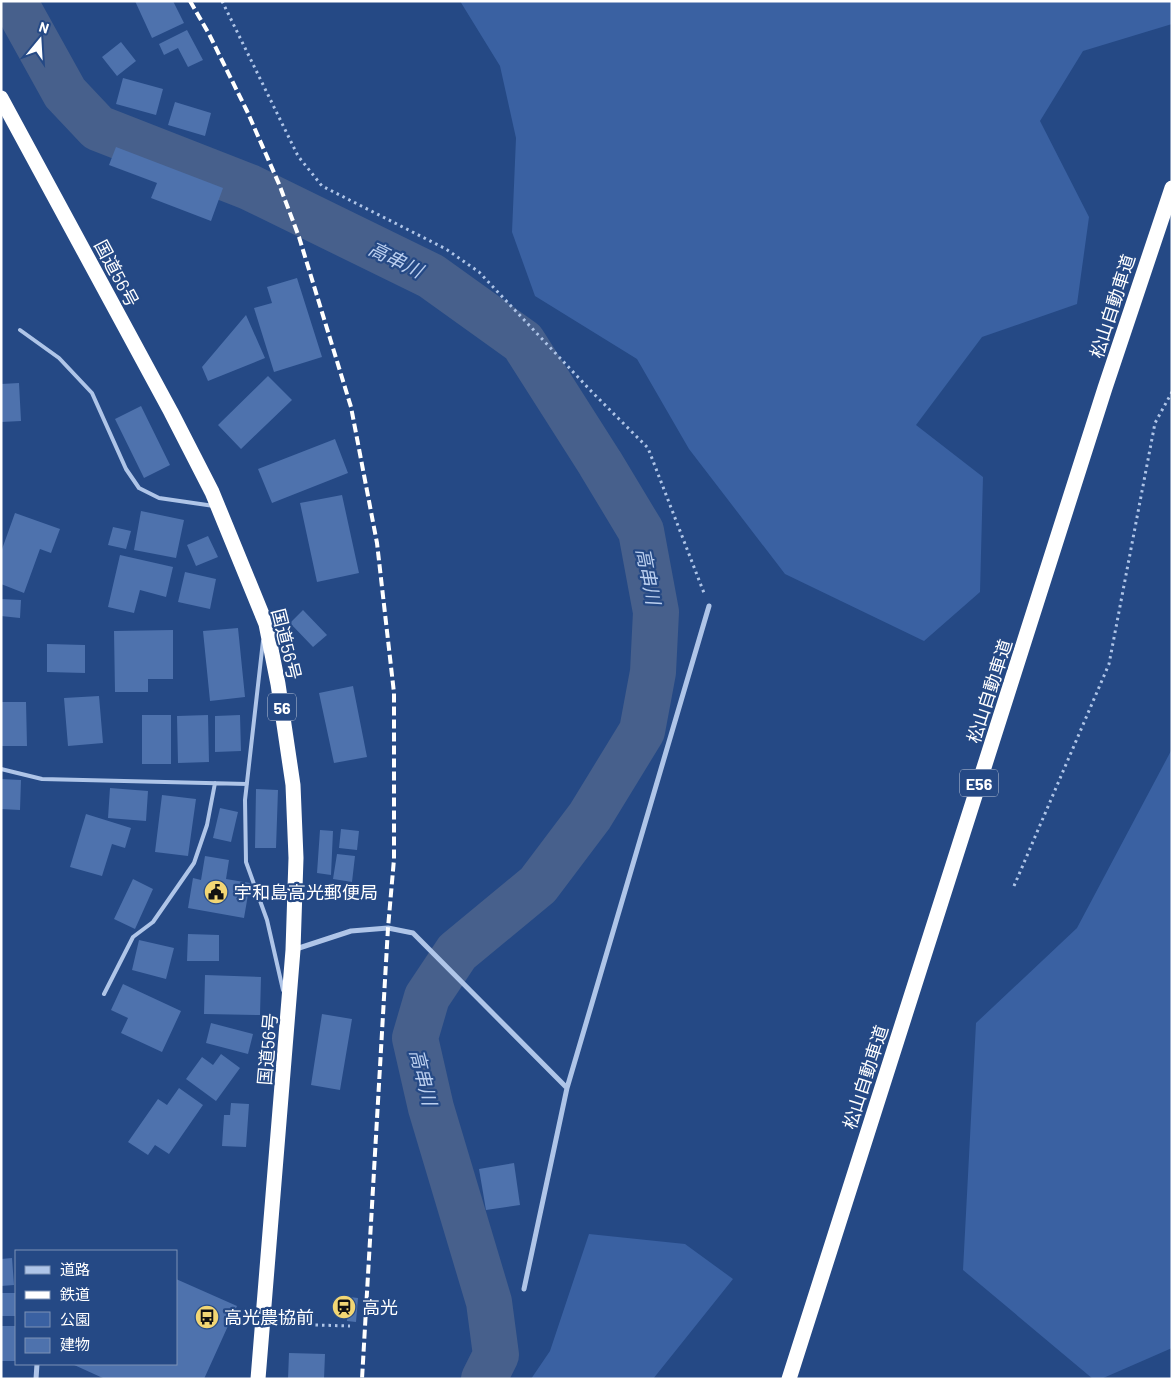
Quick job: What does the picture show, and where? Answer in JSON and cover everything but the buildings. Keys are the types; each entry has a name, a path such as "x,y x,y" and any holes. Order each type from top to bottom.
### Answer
{"highway":[{"name":"国道56号","path":"1,98 171,412 218,507 266,624 278,684 293,785 296,858 294,950 258,1379"},
{"name":"松山自動車道","path":"789,1379 1105,388 1172,188"}],"street":[{"path":"524,1288 567,1088 709,606"},
{"path":"294,950 351,932 388,928 414,933 456,978 567,1088"},
{"path":"36,1379 37,1365"}],"lane":[{"path":"20,330 59,358 92,393 126,469 139,488 159,498 218,507"},
{"path":"266,624 245,800 246,862 267,920 289,1012"},
{"path":"1,769 42,780 247,784"},
{"path":"104,994 133,937 153,922 194,863 206,825 215,783"}],"path":[{"path":"222,1 298,156 322,186 446,249 479,272 592,392 648,448 709,606"},
{"path":"1014,886 1109,664 1154,423 1172,392"},
{"path":"262,1322 350,1326"}],"green space":[{"path":"460,1 1172,1 1172,24 1083,51 1040,121 1089,217 1077,304 982,337 916,425 983,477 980,592 924,641 785,574 689,449 637,359 535,296 512,232 516,138 500,66"},
{"path":"1172,749 1172,1348 1101,1379 1093,1379 963,1270 976,1023 1077,928"},
{"path":"589,1234 685,1244 733,1279 653,1379 531,1379 550,1351"}],"waterway":[{"name":"高串川","path":"14,1 65,93 98,128 249,187 431,276 523,342 641,531 656,612 653,672 642,731 590,816 538,885 457,952 427,997 415,1038 431,1108 489,1302 496,1355 484,1379"}],"railway":[{"path":"190,1 209,34 247,111 279,184 299,237 351,407 377,543 394,693 394,859 388,928 362,1379"}],"place":[{"name":"宇和島高光郵便局","path":"216,892"},
{"name":"高光","path":"344,1307"},
{"name":"高光農協前","path":"207,1317"}]}
